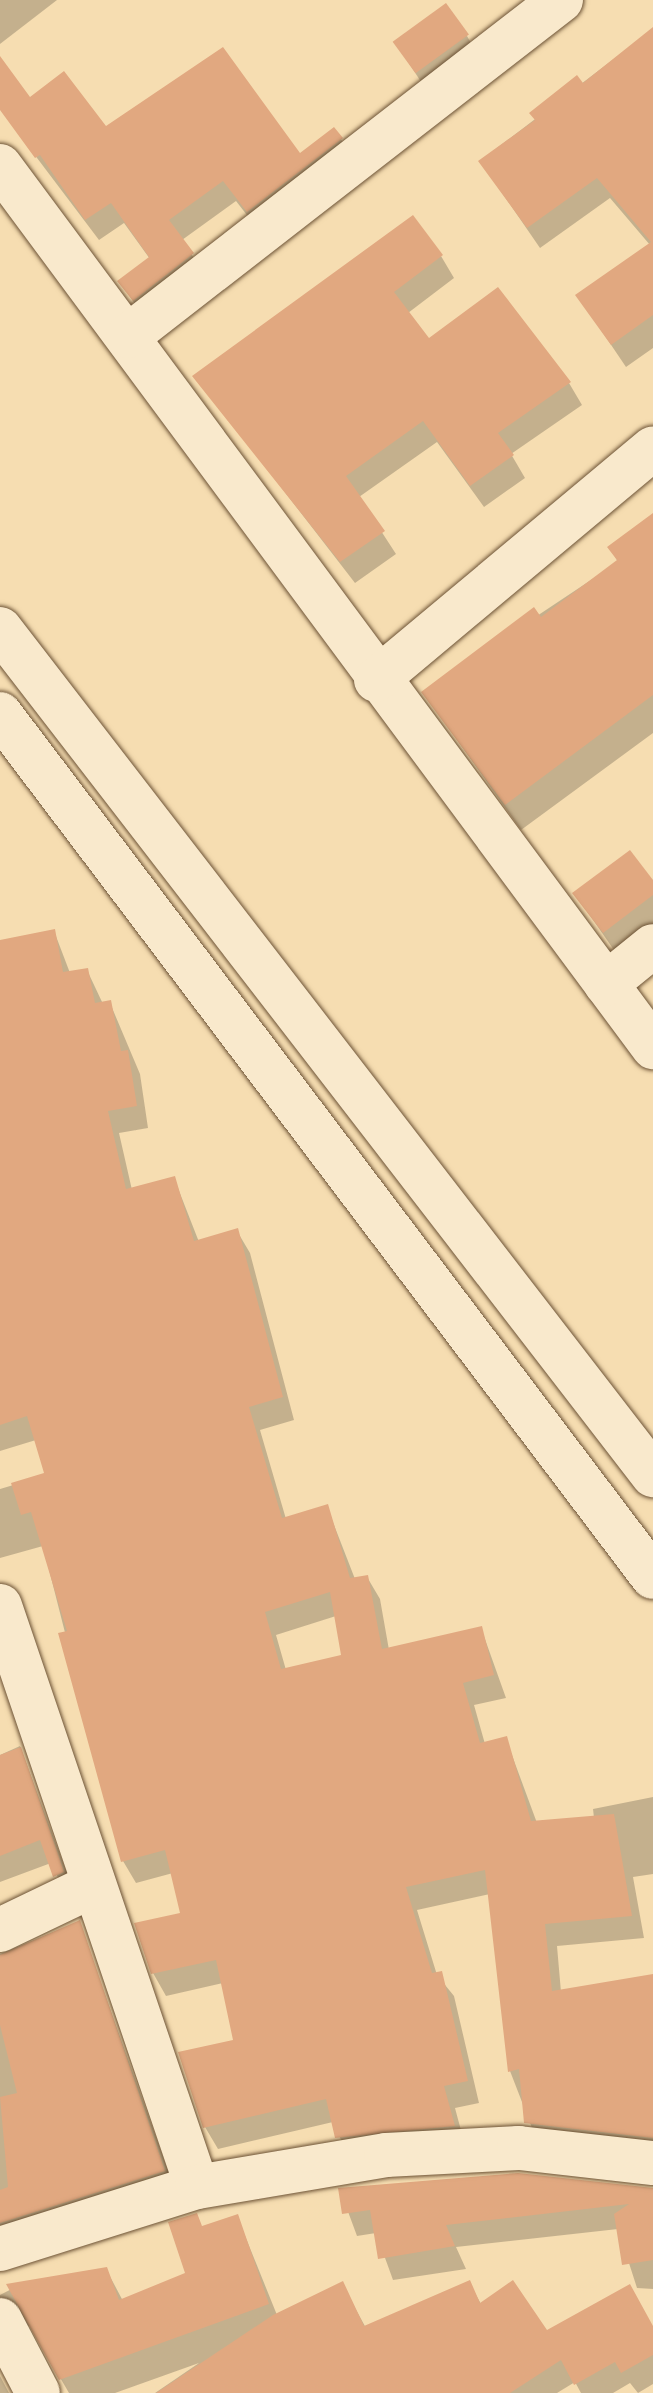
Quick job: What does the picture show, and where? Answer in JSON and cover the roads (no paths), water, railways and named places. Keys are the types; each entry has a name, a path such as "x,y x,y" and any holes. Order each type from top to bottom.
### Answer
{"street":[{"path":"128,336 561,0"},
{"path":"0,166 128,336 376,680 653,1047"},
{"path":"376,680 653,448"},
{"path":"0,629 653,1475"},
{"path":"0,714 653,1577"},
{"path":"606,984 653,946"},
{"path":"0,1606 92,1886 197,2187"},
{"path":"0,1930 92,1886"},
{"path":"0,2249 197,2187 386,2155 519,2148 653,2163"},
{"path":"0,2320 38,2393"}]}
